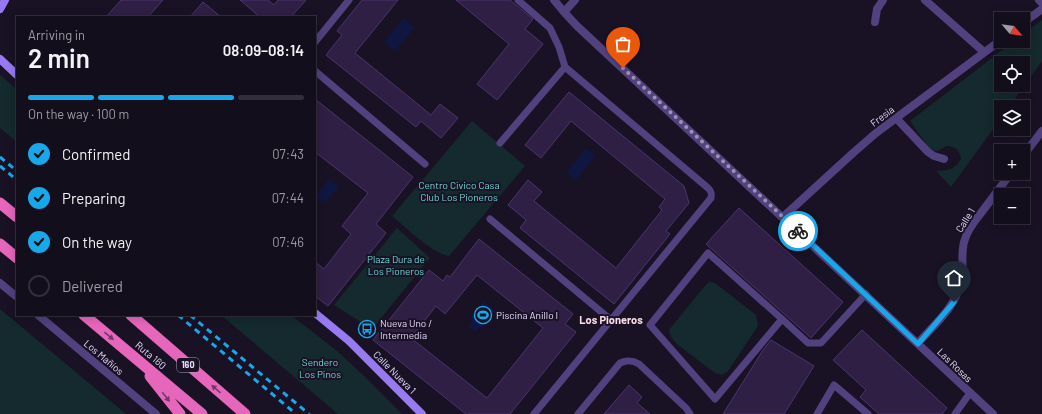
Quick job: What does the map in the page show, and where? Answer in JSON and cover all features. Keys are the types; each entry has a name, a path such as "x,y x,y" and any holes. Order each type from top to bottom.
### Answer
{"highway":[{"path":"0,203 16,216"},
{"path":"0,244 16,257"},
{"name":"Ruta 160","path":"85,316 202,414"},
{"name":"Ruta 160","path":"132,316 246,414"},
{"path":"135,357 180,414"}],"main road":[{"path":"0,9 6,0"},
{"path":"1,60 16,74"},
{"name":"Calle Nueva 1","path":"316,314 349,341 422,414"}],"street":[{"name":"Las Rosas","path":"554,0 564,12 993,414"},
{"path":"564,12 575,0"},
{"path":"875,22 878,9 883,0"},
{"path":"925,0 984,52"},
{"path":"1039,0 1042,3"},
{"path":"1030,18 1042,9"},
{"name":"Fresia","path":"783,217 853,152 876,133 994,45"},
{"path":"896,118 928,152 934,156 944,159"},
{"path":"1030,147 1042,131"},
{"name":"Calle 1","path":"918,344 948,310 958,294 963,276 962,256 965,239 972,226 1006,180"},
{"path":"0,283 16,296"},
{"name":"Los Mañíos","path":"39,316 156,414"}],"lane":[{"path":"316,41 349,0"},
{"path":"518,0 550,28 559,47 565,67 708,188 712,195 534,414"},
{"path":"500,143 565,67"},
{"path":"316,72 425,164"},
{"path":"490,219 611,320"},
{"path":"782,319 715,399 650,325 708,253 782,319 808,343 821,343 866,294"},
{"path":"578,414 620,363 630,360 639,364 686,408 690,414"},
{"path":"817,414 834,385 868,414"},
{"path":"955,414 970,394"}],"green space":[{"path":"1042,20 1042,61 1030,78 1030,56 994,56 1005,48 1030,48 1030,29"},
{"path":"994,56 994,92 1020,92 1014,100 994,100 994,128 951,187 936,171 948,170 956,166 961,159 958,151 953,147 947,146 937,151 930,149 910,121"},
{"path":"0,75 16,88 16,141 0,128"},
{"name":"Centro Civico Casa Club Los Pioneros","path":"472,121 525,166 449,256 434,250 392,216"},
{"name":"Plaza Dura de Los Pioneros","path":"397,228 430,258 372,329 334,305"},
{"path":"709,282 715,283 756,315 758,326 728,371 722,375 715,373 678,345 671,337 669,330"},
{"path":"0,309 126,414 0,414"},
{"name":"Sendero Los Pinos","path":"222,316 292,316 337,351 402,414 338,414"}],"shaded area":[{"path":"404,18 415,27 395,51 384,42"},
{"path":"586,148 595,156 576,180 566,172"},
{"path":"329,179 339,186 325,203 316,196"},
{"name":"Piscina Anillo I","path":"483,301 496,311 482,329 479,327 476,332 468,326 472,321 470,319"}],"building":[{"path":"121,0 163,0 149,16 107,16"},
{"path":"240,0 268,0 274,5 278,0 306,0 292,16 259,16"},
{"path":"362,0 398,0 355,53 431,115 440,104 458,118 441,138 421,121 416,127 326,55 342,35 337,31"},
{"path":"456,0 510,0 533,19 525,29 543,44 497,100 477,84 509,44"},
{"path":"203,2 220,16 191,16"},
{"path":"569,92 684,186 689,203 666,231 670,234 614,304 520,228 526,220 508,205 528,180 542,192 534,201 616,268 662,210 659,207 665,199 571,121 541,158 525,145"},
{"path":"316,100 413,177 376,224 386,233 328,306 316,297 316,263 324,269 351,234 342,226 368,193 316,153"},
{"path":"739,208 843,302 811,338 706,244"},
{"path":"479,239 573,314 565,324 576,332 510,414 466,414 373,340 429,270 443,281 447,275 450,277","holes":["477,275 543,328 487,398 411,338 436,306 445,314"]},
{"path":"862,330 947,408 942,414 879,414 860,397 866,390 833,360"},
{"path":"771,340 814,366 784,414 723,414 763,350"},
{"path":"629,385 642,397 637,403 650,414 604,414"}],"railway":[{"path":"0,157 16,170"},
{"path":"0,166 16,179"},
{"path":"179,316 296,414"},
{"path":"191,316 309,414"}],"way so far":[{"path":"623,68 798,231"}],"place":[{"name":"Piscina Anillo I","path":"483,315"},
{"name":"Nueva Uno / Intermedia","path":"367,329"}],"district":[{"name":"Los Pioneros","path":"611,320"}],"route":[{"path":"798,231 918,344 954,302"}]}
